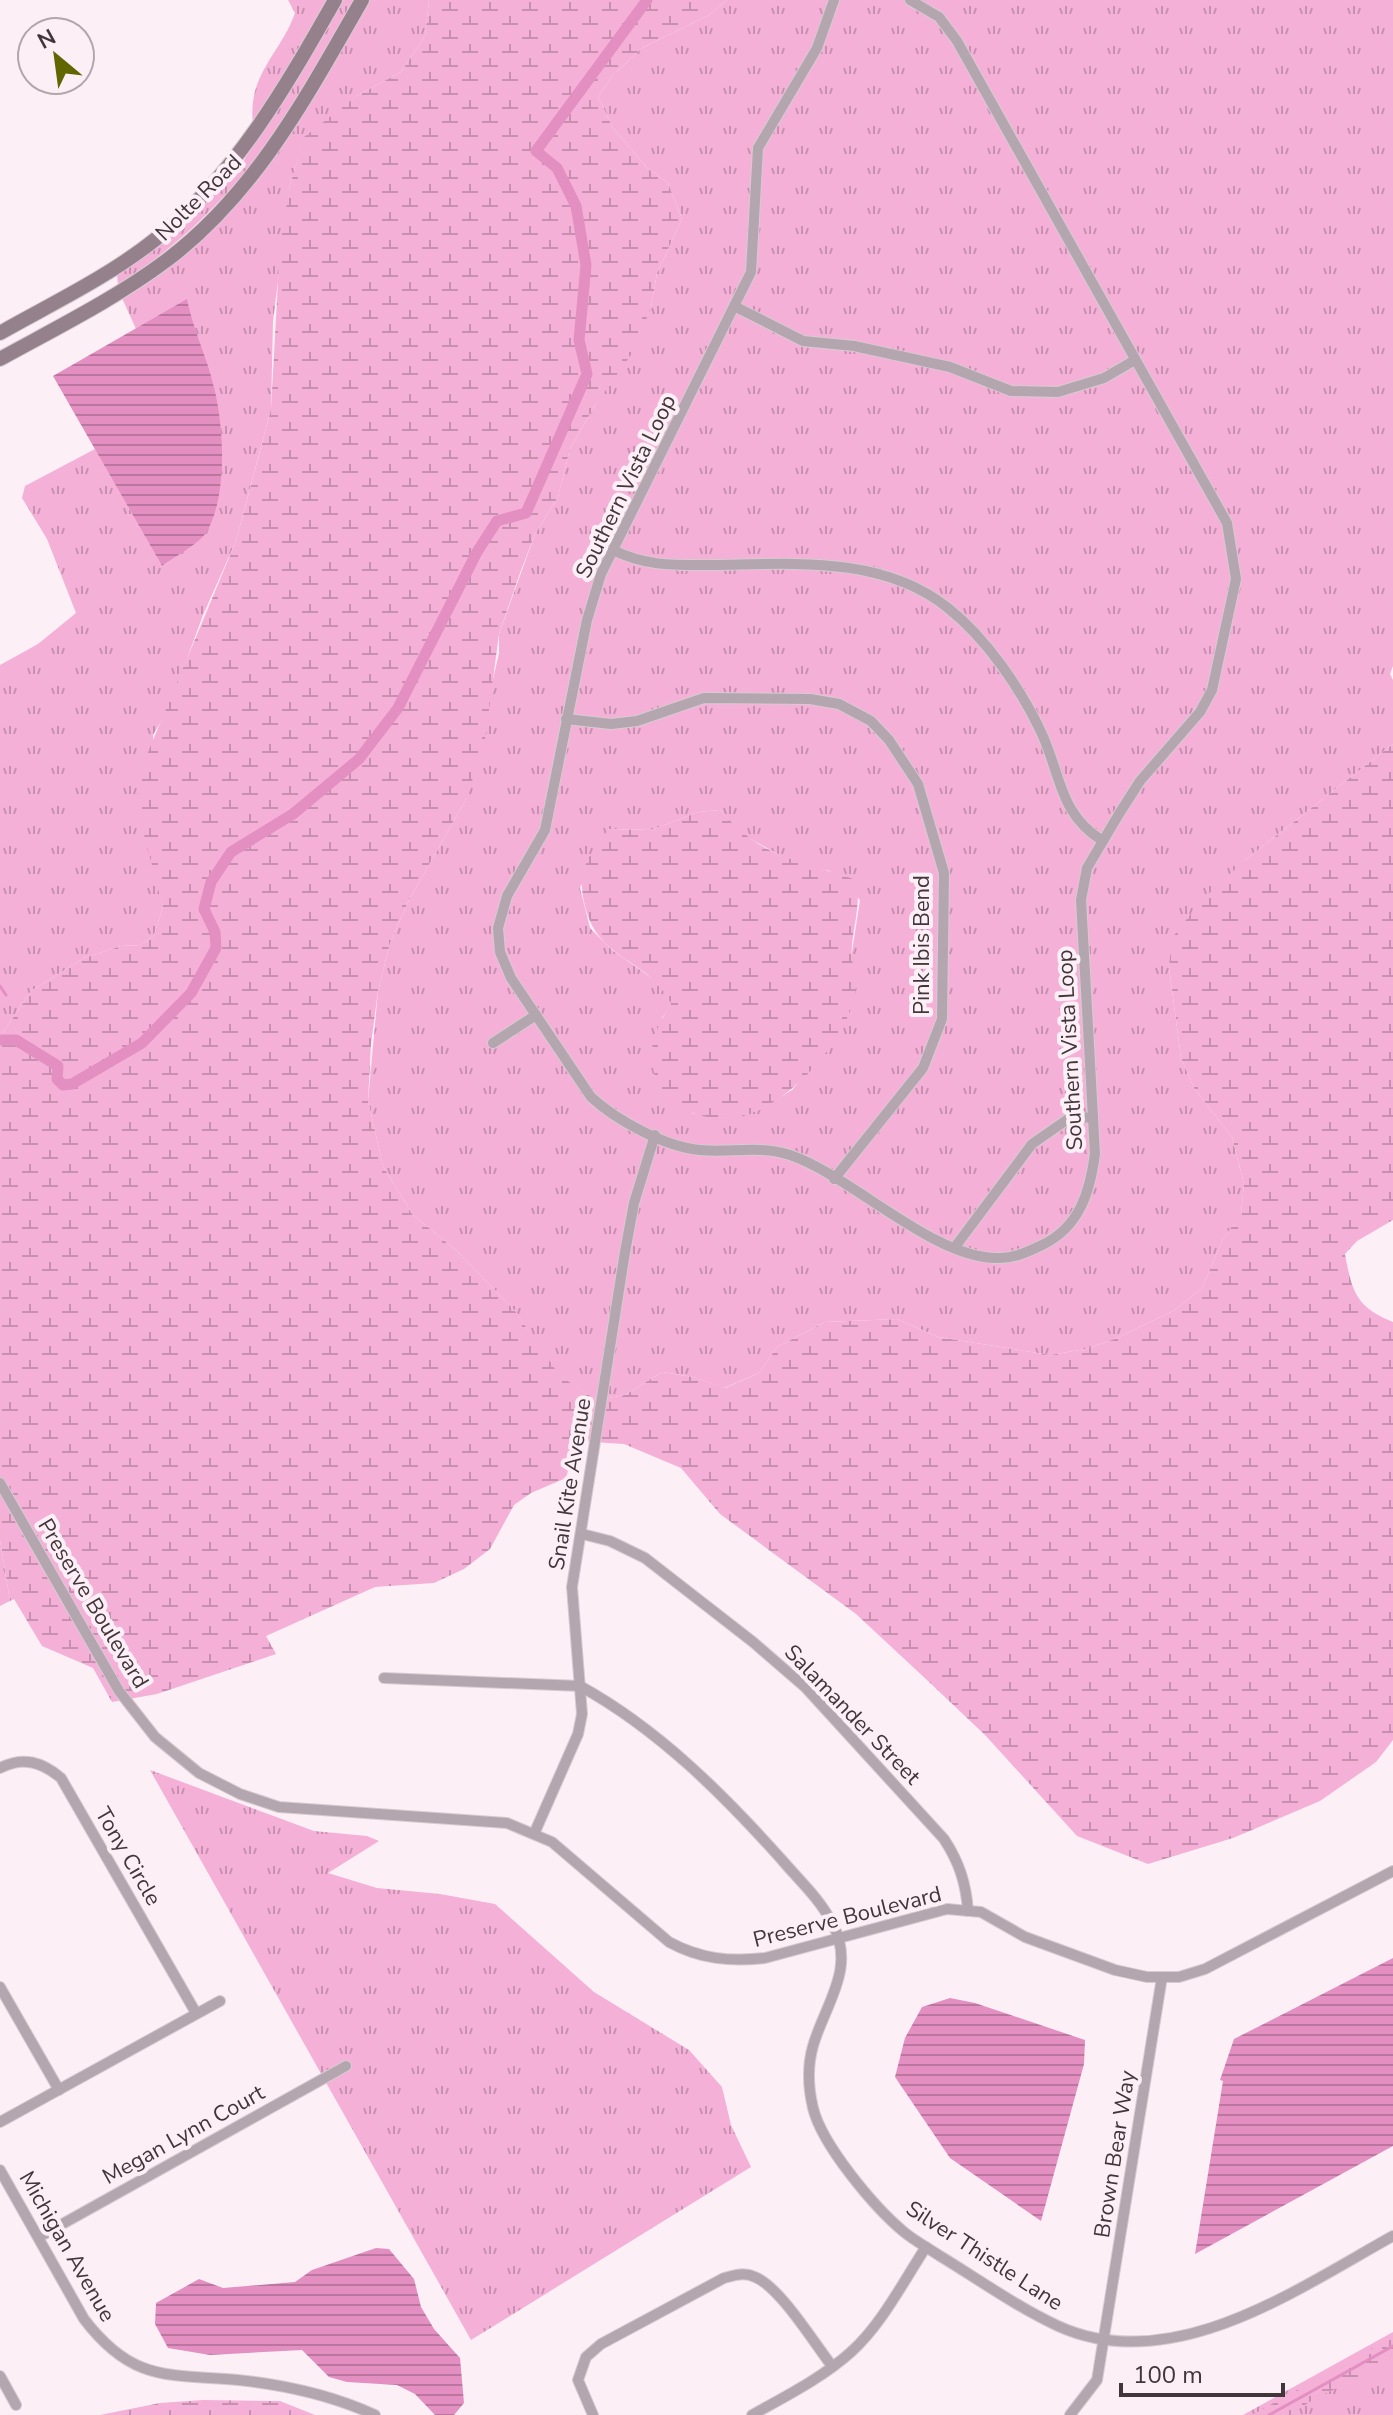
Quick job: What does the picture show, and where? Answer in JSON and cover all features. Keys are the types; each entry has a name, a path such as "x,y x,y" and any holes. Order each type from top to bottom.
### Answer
{"street":[{"name":"Nolte Road","path":"0,333 119,265 157,238 204,195 240,155 268,114 335,0"},
{"name":"Nolte Road","path":"0,359 132,285 170,258 218,215 261,165 297,114 362,0"},
{"name":"Southern Vista Loop","path":"834,0 817,48 758,148 751,272 613,550 587,620 545,830 507,896 498,928 500,952 536,1015 591,1097 608,1113 655,1135 698,1150 763,1147 794,1156 955,1247 997,1259 1027,1252 1054,1239 1074,1219 1090,1193 1095,1154 1081,900 1087,868 1140,781 1200,712 1212,690 1236,579 1227,523 957,41 939,17 910,0"},
{"path":"734,306 803,341 854,346 950,367 1011,391 1058,392 1104,378 1135,360"},
{"path":"613,550 657,566 820,563 870,571 947,607 990,651 1020,697 1041,734 1063,798 1073,817 1103,841"},
{"name":"Pink Ibis Bend","path":"566,719 611,724 637,721 704,698 810,699 839,704 871,721 889,740 918,784 944,873 942,1019 923,1068 834,1179"},
{"path":"493,1043 536,1015"},
{"path":"955,1247 1032,1144 1054,1125 1068,1119 1093,1117"},
{"name":"Snail Kite Avenue","path":"534,1834 578,1734 580,1686 572,1587 625,1252 634,1203 655,1135"},
{"name":"Preserve Boulevard","path":"0,1483 119,1691 155,1737 199,1773 240,1794 279,1807 507,1823 552,1842 669,1942 688,1953 739,1961 765,1958 947,1909 981,1912 1025,1937 1115,1970 1179,1977 1205,1969 1393,1871"},
{"name":"Salamander Street","path":"582,1534 610,1541 645,1558 805,1687 944,1839 956,1857 966,1887 968,1911"},
{"path":"384,1678 580,1686 604,1700 669,1749 730,1802 816,1898 838,1937"},
{"name":"Tony Circle","path":"0,1768 14,1761 43,1763 61,1778 196,2013"},
{"name":"Silver Thistle Lane","path":"838,1937 843,1968 813,2045 808,2072 814,2113 822,2132 879,2208 906,2234 1059,2327 1106,2338 1144,2341 1185,2336 1227,2325 1393,2236"},
{"name":"Brown Bear Way","path":"1070,2415 1097,2380 1106,2338 1162,1977"},
{"path":"0,1987 59,2090"},
{"path":"0,2122 220,2001"},
{"name":"Megan Lynn Court","path":"39,2237 346,2066"},
{"name":"Michigan Avenue","path":"0,2170 84,2319 99,2339 137,2365 176,2378 236,2380 323,2394 375,2415"},
{"path":"752,2415 832,2366 873,2327 926,2247"},
{"path":"593,2415 578,2380 586,2357 601,2344 724,2278 745,2273 759,2278 776,2295 832,2366"},
{"path":"0,2376 16,2405"}],"green space":[{"path":"288,0 329,0 253,125 252,107 260,78 295,13"},
{"path":"343,0 355,0 305,85 256,158 197,224 118,286 117,274 161,243 234,176"},
{"path":"369,0 429,0 425,36 401,72 358,95 303,142 290,185 273,321 271,409 236,541 203,615 169,708 153,735 157,878 163,907 154,935 141,945 121,946 84,958 31,991 0,1037 0,665 38,644 76,613 47,539 22,498 25,486 95,449 162,566 205,534 214,386 193,331 187,300 136,329 122,298 164,271 235,204 293,127"},
{"path":"429,0 727,0 709,15 642,48 613,75 598,97 613,128 647,168 668,183 682,219 657,273 651,307 633,352 595,405 570,449 558,497 535,534 499,634 484,747 465,801 409,900 390,943 378,991 368,1101 383,1166 412,1214 457,1251 515,1311 560,1376 597,1400 625,1395 662,1372 693,1377 725,1388 759,1373 777,1347 825,1322 897,1319 938,1337 1050,1355 1086,1349 1117,1338 1175,1310 1202,1288 1222,1241 1241,1213 1244,1184 1232,1137 1194,1088 1181,1058 1169,967 1172,938 1200,902 1245,860 1393,744 1393,1220 1357,1241 1345,1254 1350,1279 1358,1297 1371,1310 1393,1322 1393,1740 1376,1762 1320,1801 1233,1838 1148,1864 1077,1836 985,1735 856,1614 720,1514 681,1468 624,1444 576,1441 566,1478 531,1493 514,1505 490,1549 464,1569 434,1583 375,1587 266,1636 276,1654 157,1694 112,1702 93,1668 42,1646 14,1599 10,1601 0,1540 0,1037 31,991 84,958 121,946 141,945 154,935 163,907 143,831 136,781 236,541 271,409 280,245 290,185 304,137 358,95 401,72 425,36"},
{"path":"727,0 1393,0 1393,666 1390,674 1393,680 1393,744 1245,860 1169,967 1181,1058 1194,1088 1232,1137 1244,1184 1241,1214 1222,1241 1202,1288 1175,1310 1086,1349 1050,1355 938,1337 897,1319 825,1322 777,1347 759,1373 724,1388 693,1377 662,1372 625,1395 597,1400 559,1376 515,1311 457,1251 412,1214 383,1166 368,1101 378,991 390,943 409,900 465,801 499,653 499,634 535,534 558,497 570,449 651,307 657,273 682,219 668,183 647,168 613,128 598,97 613,75 642,48 709,15","holes":["720,810 740,833 796,864 830,871 860,900 850,965 855,993 835,1039 792,1090 759,1110 724,1119 692,1113 662,1018 671,1005 663,986 612,950 590,928 580,888 609,829 651,830 698,812"]},
{"path":"720,810 736,827 767,849 856,880 858,897 852,952 855,995 837,1036 806,1076 786,1093 744,1116 716,1119 665,1101 655,1074 652,1051 657,1029 671,1004 651,978 601,939 585,906 582,883 590,856 609,829 651,830 698,812"},
{"path":"0,1540 10,1601 0,1606"},
{"path":"150,1770 314,1831 367,1836 379,1841 328,1873 377,1888 440,1894 495,1904 594,1992 689,2050 722,2087 731,2125 751,2167 471,2340"},
{"path":"1393,2332 1393,2415 1243,2415"},
{"path":"1393,2337 1393,2357 1356,2380 1317,2397 1290,2415 1252,2415"},
{"path":"203,2400 280,2401 315,2415 100,2415 160,2403"}],"shaded area":[{"path":"187,299 217,403 222,441 221,482 213,518 206,533 162,566 53,376"},
{"path":"1393,1958 1393,2146 1195,2254 1223,2081 1220,2080 1234,2039"},
{"path":"950,1998 975,2003 1085,2040 1084,2064 1041,2221 950,2158 895,2077 905,2038 922,2007"},
{"path":"376,2248 389,2249 414,2279 421,2307 434,2329 460,2358 464,2403 454,2415 435,2415 415,2394 397,2385 347,2382 329,2377 302,2350 210,2355 168,2348 155,2324 156,2303 199,2279 223,2288 295,2282 312,2270"}],"waterway":[{"path":"0,1040 16,1040 58,1066 57,1079 63,1085 72,1084 142,1043 191,993 216,948 215,932 204,909 211,882 231,852 293,814 359,759 398,708 477,552 497,521 526,513 587,374 579,340 586,265 576,206 557,168 536,151 647,0"},
{"path":"0,986 6,995"},
{"path":"1269,2415 1393,2346"}]}
